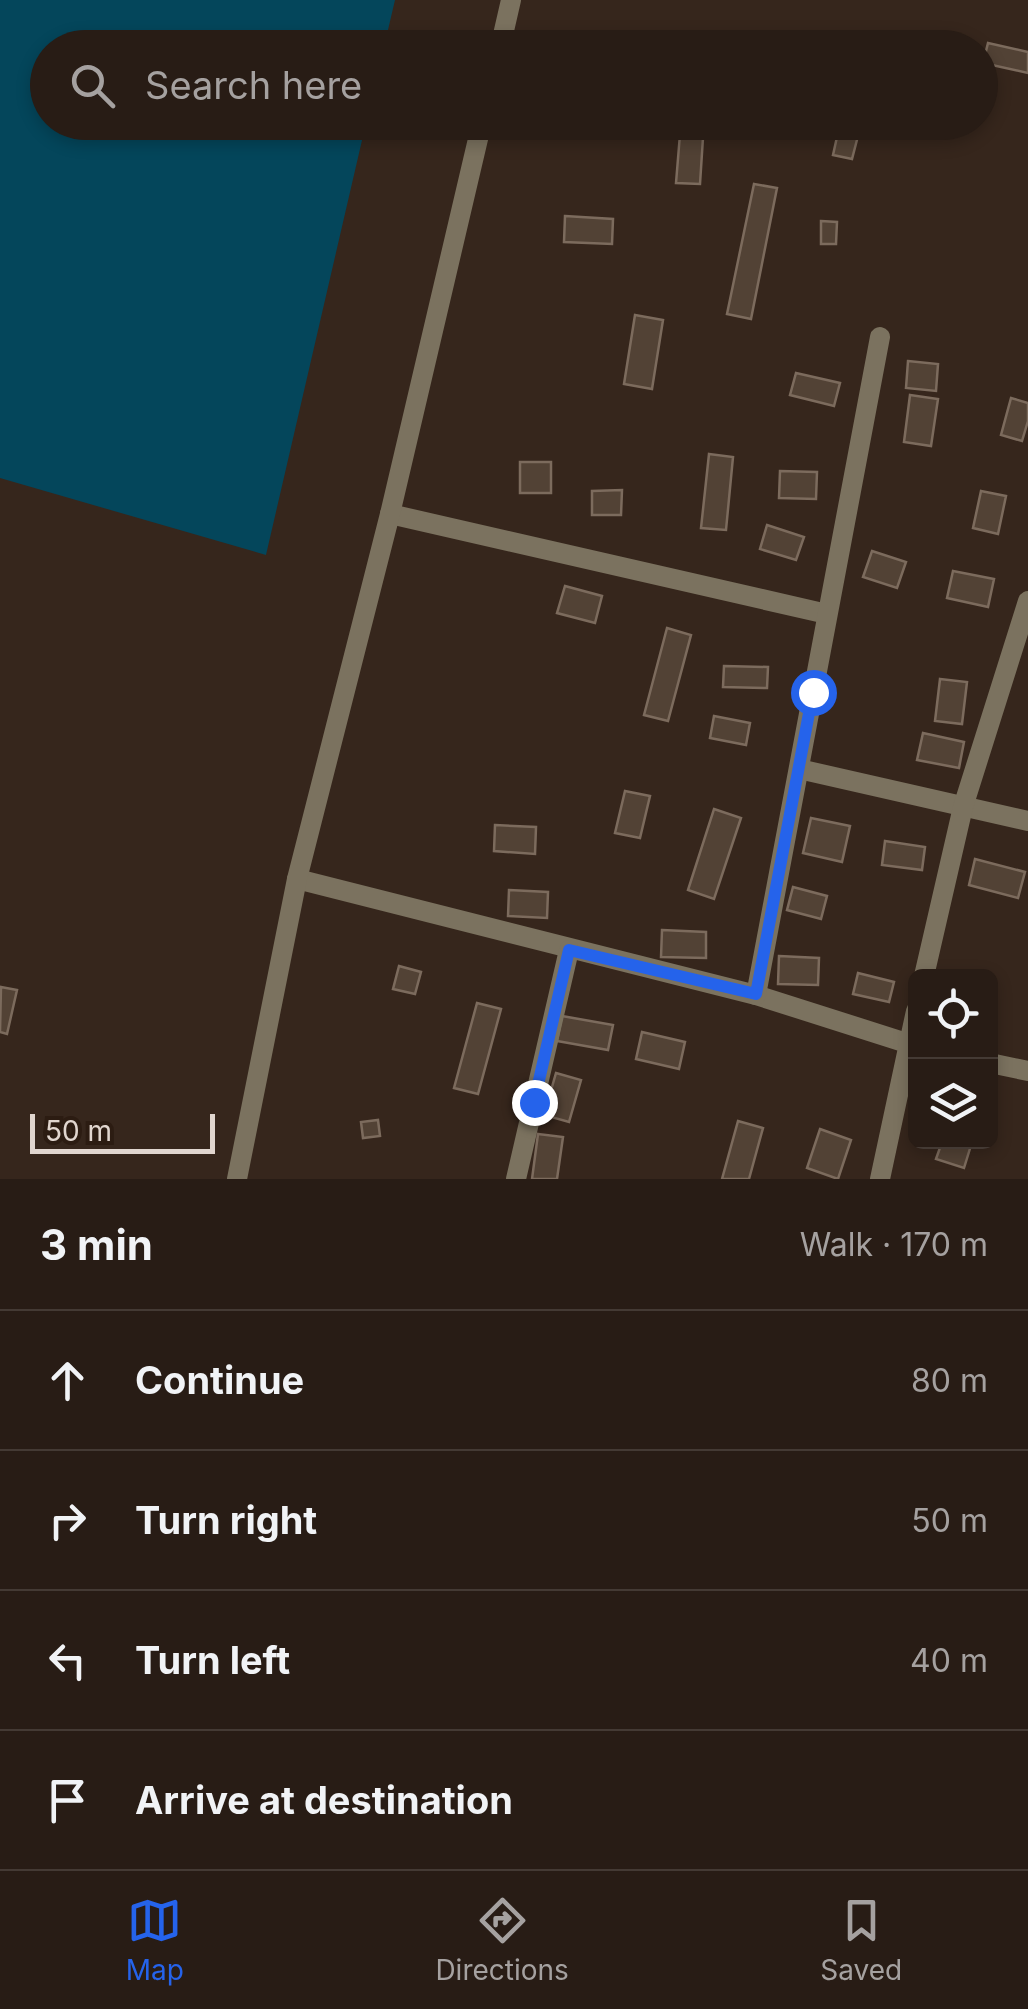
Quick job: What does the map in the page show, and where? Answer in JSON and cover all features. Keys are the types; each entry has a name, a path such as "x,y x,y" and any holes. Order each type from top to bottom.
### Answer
{"street":[{"path":"504,30 511,0"},
{"path":"237,1179 297,879 390,514 478,140"},
{"path":"756,994 880,338"},
{"path":"390,514 827,614"},
{"path":"926,969 963,807 1028,601"},
{"path":"799,769 1028,821"},
{"path":"297,879 756,994 908,1045"},
{"path":"516,1179 569,950"},
{"path":"880,1179 909,1059"},
{"path":"998,1065 1028,1071"}],"water":[{"path":"0,0 395,0 388,30 30,30 30,140 362,140 266,555 0,478"}],"building":[{"path":"998,45 1028,52 1028,73 998,66"},
{"path":"680,140 703,140 700,184 676,183"},
{"path":"836,140 857,140 852,159 833,155"},
{"path":"754,184 777,188 751,319 727,314"},
{"path":"565,216 613,219 612,244 564,242"},
{"path":"821,221 837,222 836,244 821,244"},
{"path":"635,315 663,320 652,389 624,384"},
{"path":"908,361 938,364 936,391 906,388"},
{"path":"796,373 840,383 834,406 790,395"},
{"path":"910,395 938,399 931,446 904,442"},
{"path":"1011,398 1028,403 1022,441 1001,435"},
{"path":"709,454 733,457 726,530 701,528"},
{"path":"520,462 551,462 551,493 520,493"},
{"path":"780,471 817,472 816,499 779,498"},
{"path":"622,490 621,515 592,515 592,491"},
{"path":"981,491 1006,496 998,534 973,528"},
{"path":"767,525 804,537 796,560 760,549"},
{"path":"872,551 906,562 897,588 863,577"},
{"path":"953,571 994,579 988,607 947,598"},
{"path":"565,586 602,596 595,623 557,613"},
{"path":"667,628 691,635 668,721 644,715"},
{"path":"724,666 768,667 767,688 723,687"},
{"path":"940,679 967,682 962,724 935,721"},
{"path":"714,716 750,723 746,745 710,738"},
{"path":"923,733 964,742 959,768 917,760"},
{"path":"625,791 650,796 640,838 615,833"},
{"path":"714,809 741,818 714,899 688,890"},
{"path":"811,818 850,826 842,862 803,853"},
{"path":"495,825 536,827 535,854 494,851"},
{"path":"885,841 925,847 922,870 882,865"},
{"path":"975,859 1025,872 1018,898 969,885"},
{"path":"793,887 827,896 821,919 787,910"},
{"path":"509,890 548,892 547,918 508,916"},
{"path":"662,930 706,932 706,958 661,957"},
{"path":"779,956 819,958 818,985 778,984"},
{"path":"399,966 421,972 415,994 393,989"},
{"path":"858,973 894,982 889,1002 853,994"},
{"path":"1,987 17,990 7,1034 0,1032"},
{"path":"477,1003 501,1009 478,1094 454,1088"},
{"path":"562,1016 613,1025 608,1050 557,1041"},
{"path":"642,1032 685,1042 679,1069 636,1059"},
{"path":"556,1073 581,1080 569,1122 544,1115"},
{"path":"378,1120 380,1136 363,1138 361,1122"},
{"path":"738,1121 763,1128 749,1179 722,1179"},
{"path":"820,1129 851,1140 838,1179 807,1168"},
{"path":"538,1134 563,1137 557,1179 532,1179"},
{"path":"940,1149 970,1149 964,1168 936,1159"}],"route":[{"path":"534,1102 569,950 756,994 813,692"}]}
